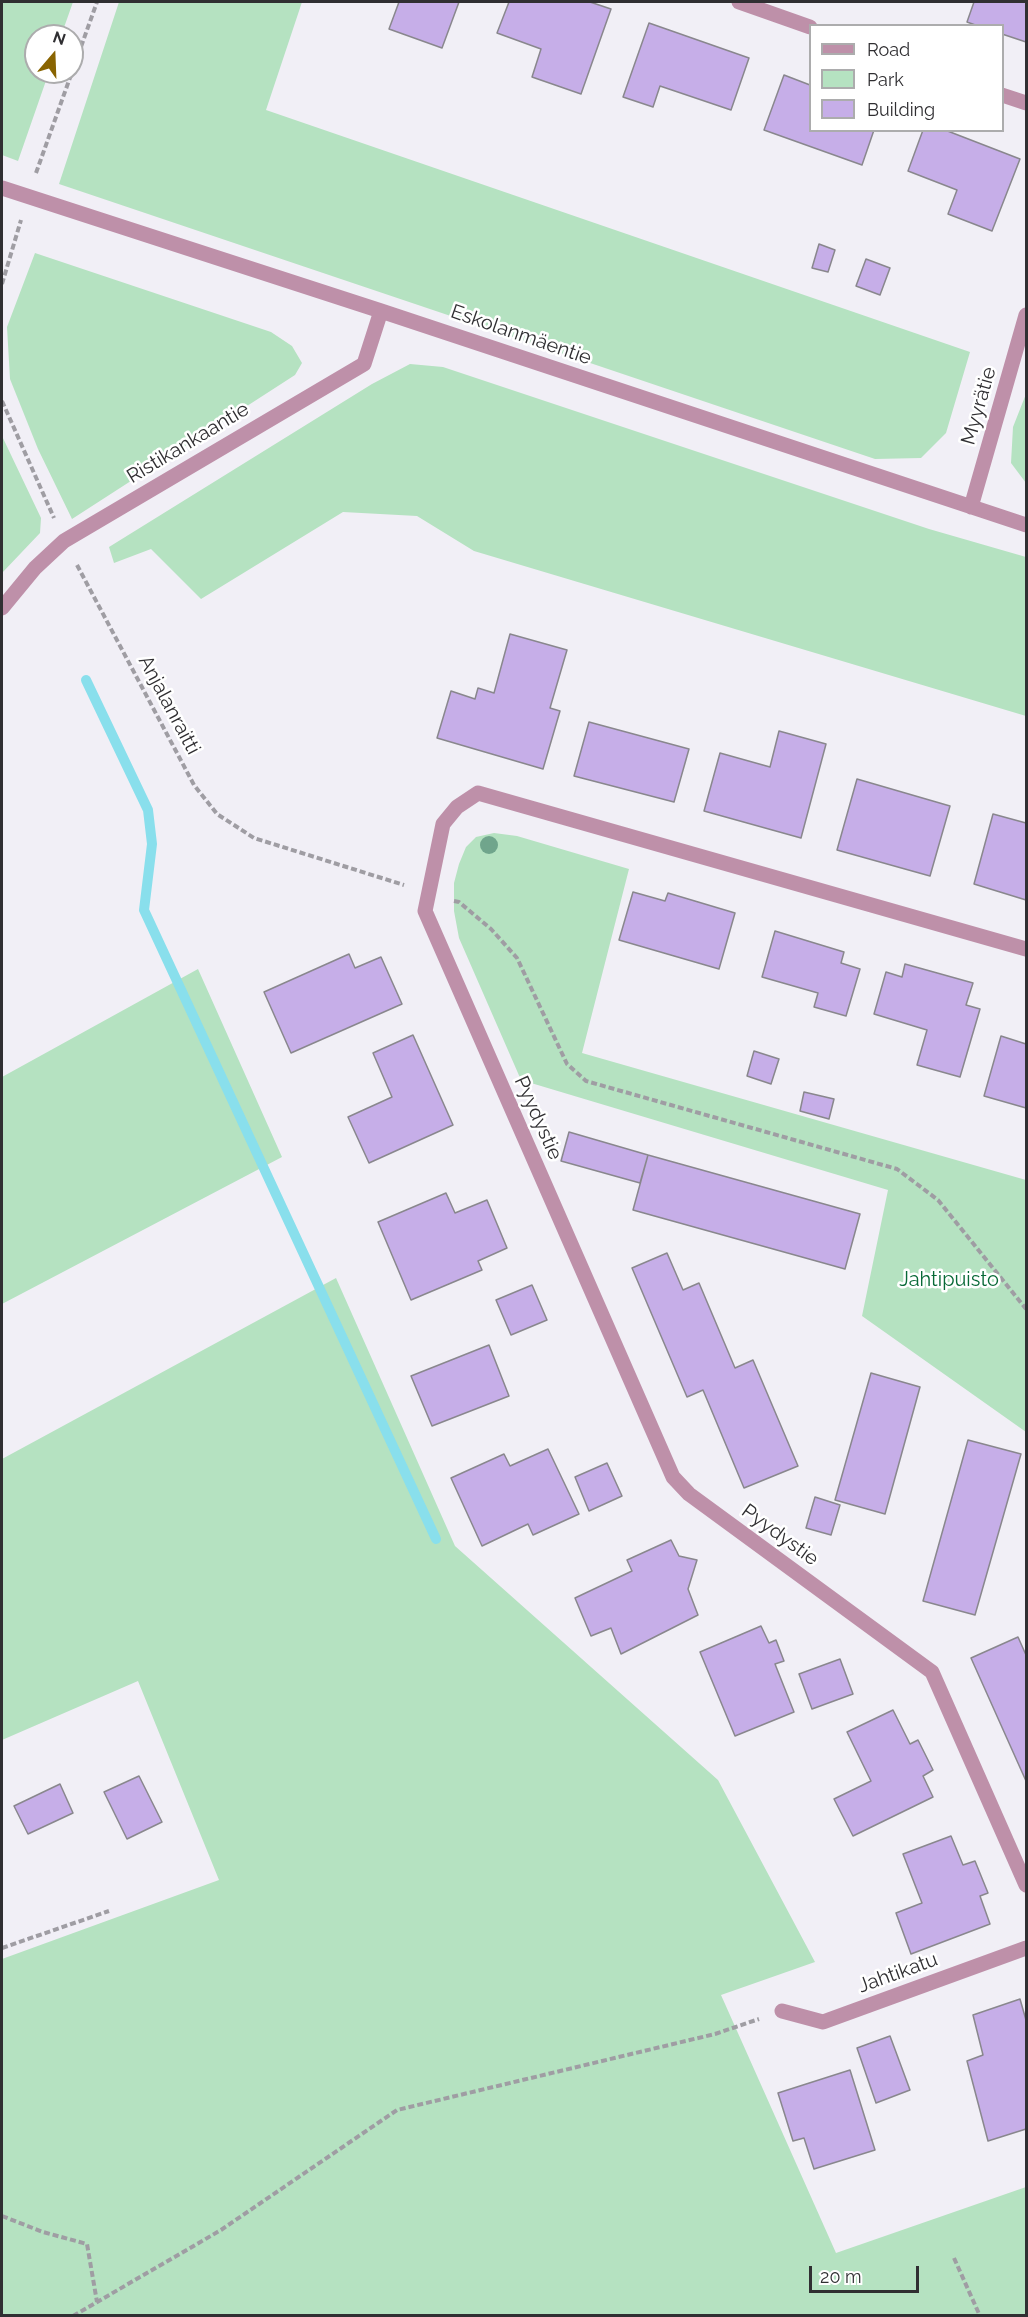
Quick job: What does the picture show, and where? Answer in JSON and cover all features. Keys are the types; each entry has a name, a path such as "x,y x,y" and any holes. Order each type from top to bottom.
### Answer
{"street":[{"path":"739,2 809,27"},
{"path":"1004,96 1026,103"},
{"name":"Eskolanmäentie","path":"2,188 1026,525"},
{"name":"Ristikankaantie","path":"2,608 35,568 64,541 364,364 381,311"},
{"name":"Myyrätie","path":"971,507 1026,315"},
{"name":"Pyydystie","path":"1026,949 478,793 457,807 444,824 425,911 673,1477 689,1494 932,1672 1026,1885"},
{"name":"Jahtikatu","path":"782,2011 823,2022 1026,1948"}],"path":[{"path":"84,38 97,2"},
{"path":"2,285 27,198 68,84"},
{"name":"Anjalanraitti","path":"2,401 64,541 194,786 217,814 254,838 459,902 491,928 517,958 567,1064 586,1081 897,1169 938,1200 1026,1309"},
{"path":"2,1948 109,1911"},
{"path":"73,2316 221,2230 397,2110 715,2034 782,2011"},
{"path":"2,2216 43,2232 87,2244 97,2302"},
{"path":"954,2258 980,2316"}],"green space":[{"path":"2,2 73,2 65,24 24,24 24,84 45,84 18,161 2,155"},
{"path":"119,2 302,2 266,110 970,352 946,433 921,458 875,459 59,184"},
{"path":"35,253 271,332 292,346 302,363 295,375 72,519 38,449 10,379 7,327"},
{"path":"410,364 443,367 929,529 1026,557 1026,716 474,551 417,516 343,512 201,599 151,549 114,563 109,547 372,384"},
{"path":"1026,394 1026,483 1011,463 1013,427"},
{"path":"2,436 41,518 40,533 2,573"},
{"name":"Jahtipuisto","path":"494,833 517,836 629,869 582,1053 1026,1180 1026,1432 862,1316 888,1190 521,1080 459,938 454,911 454,883 466,847 476,837"},
{"path":"198,969 282,1157 2,1304 2,1077"},
{"path":"336,1278 455,1546 718,1780 815,1962 721,1995 836,2253 1026,2187 1026,2315 2,2315 2,1959 219,1880 138,1681 2,1740 2,1459"}],"building":[{"path":"399,2 459,2 442,48 389,29"},
{"path":"509,2 590,2 611,9 581,94 532,77 541,49 497,33"},
{"path":"974,2 1026,2 1026,42 1004,35 1004,24 967,22"},
{"path":"649,23 749,58 731,110 660,86 653,107 623,97"},
{"path":"784,75 809,85 809,132 873,132 862,165 764,130"},
{"path":"922,132 950,132 1020,159 992,231 948,214 957,190 908,171"},
{"path":"819,244 835,250 828,272 812,268"},
{"path":"866,259 890,268 880,295 856,286"},
{"path":"510,634 567,650 550,708 560,711 543,769 437,738 451,691 475,699 478,688 494,693"},
{"path":"589,722 689,749 674,802 574,776"},
{"path":"779,731 826,744 801,838 704,811 720,753 770,767"},
{"path":"857,779 950,806 930,876 837,850"},
{"path":"993,814 1026,823 1026,900 974,884"},
{"path":"633,892 665,901 668,893 735,913 719,969 619,940"},
{"path":"775,931 844,952 841,963 860,969 846,1016 814,1007 818,993 762,977"},
{"path":"349,954 355,968 381,957 402,1004 291,1053 264,992"},
{"path":"905,964 973,983 966,1005 980,1009 960,1077 917,1065 927,1030 874,1014 886,972 902,977"},
{"path":"413,1035 453,1125 369,1163 348,1117 392,1097 373,1053"},
{"path":"1001,1036 1026,1044 1026,1108 984,1096"},
{"path":"754,1051 779,1059 771,1084 747,1076"},
{"path":"804,1092 834,1099 829,1119 800,1111"},
{"path":"569,1132 648,1155 640,1183 561,1161"},
{"path":"648,1155 860,1214 845,1269 633,1210"},
{"path":"446,1193 455,1213 487,1200 507,1248 478,1261 482,1270 411,1300 378,1222"},
{"path":"667,1253 683,1290 699,1283 735,1368 753,1360 798,1466 744,1488 703,1390 687,1397 632,1268"},
{"path":"532,1285 547,1320 511,1335 496,1300"},
{"path":"489,1345 509,1396 432,1426 411,1376"},
{"path":"871,1373 920,1387 885,1514 835,1500"},
{"path":"968,1440 1021,1454 975,1615 923,1601"},
{"path":"548,1449 579,1514 533,1535 528,1524 482,1546 451,1478 504,1454 510,1466"},
{"path":"607,1463 622,1496 589,1511 575,1477"},
{"path":"815,1497 840,1505 831,1535 806,1528"},
{"path":"671,1540 679,1556 697,1560 688,1589 698,1615 621,1654 611,1628 591,1636 575,1598 632,1571 627,1560"},
{"path":"761,1626 769,1643 776,1640 784,1661 775,1664 794,1712 735,1736 700,1652"},
{"path":"1018,1637 1026,1655 1026,1781 971,1658"},
{"path":"840,1659 853,1694 812,1709 799,1674"},
{"path":"893,1710 910,1744 918,1740 933,1770 923,1776 933,1797 853,1836 834,1799 871,1781 847,1732"},
{"path":"139,1776 162,1822 127,1839 104,1792"},
{"path":"60,1784 73,1813 28,1834 14,1806"},
{"path":"951,1836 963,1865 975,1861 988,1893 980,1896 990,1924 911,1954 896,1913 922,1903 903,1854"},
{"path":"1020,1999 1026,2020 1026,2129 988,2141 967,2061 983,2055 973,2015"},
{"path":"890,2036 910,2090 876,2103 857,2048"},
{"path":"850,2070 875,2150 814,2169 804,2138 793,2141 778,2093"}],"waterway":[{"path":"86,680 148,810 152,844 144,910 436,1539"}]}
